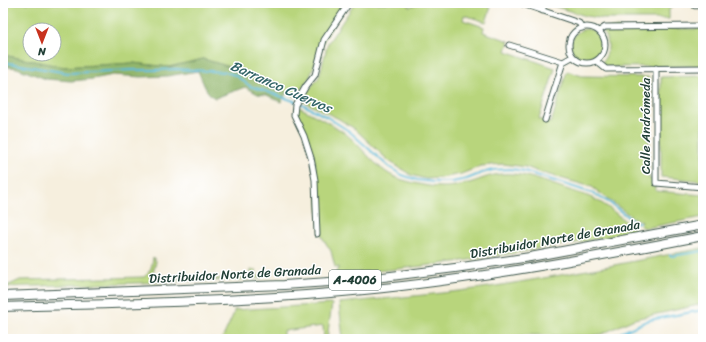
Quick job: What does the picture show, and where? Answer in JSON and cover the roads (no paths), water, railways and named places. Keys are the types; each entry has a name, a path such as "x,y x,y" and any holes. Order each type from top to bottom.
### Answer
{"main road":[{"name":"Distribuidor Norte de Granada","path":"3,296 284,285 359,280 530,257 703,225"},
{"name":"Distribuidor Norte de Granada","path":"3,307 279,297 364,290 460,280 703,236"}],"street":[{"path":"317,234 315,180 311,158 304,136 294,115 295,105 315,75 324,40 349,3"},
{"path":"520,3 579,23 582,28"},
{"path":"543,3 543,11"},
{"path":"599,31 605,27 703,26"},
{"path":"588,27 599,31 605,41 606,47 604,52 596,61 592,63 581,63 572,57 570,51 570,40 572,34 582,28 588,27"},
{"path":"509,45 563,62"},
{"path":"545,120 563,62 572,57"},
{"path":"596,61 606,68 703,68"},
{"name":"Calle Andrómeda","path":"656,68 656,183 703,187"}],"lane":[{"path":"693,3 694,7 703,7"}],"waterway":[{"name":"Barranco Cuervos","path":"3,62 68,73 176,69 225,72 235,75 250,86 300,103 327,117 349,131 389,167 402,175 417,180 452,182 467,179 493,170 511,169 524,171 592,193 610,203 633,221 640,223"},
{"name":"Barranco Cuervos","path":"670,255 672,256 703,251"},
{"path":"607,339 649,320 703,310"}]}
